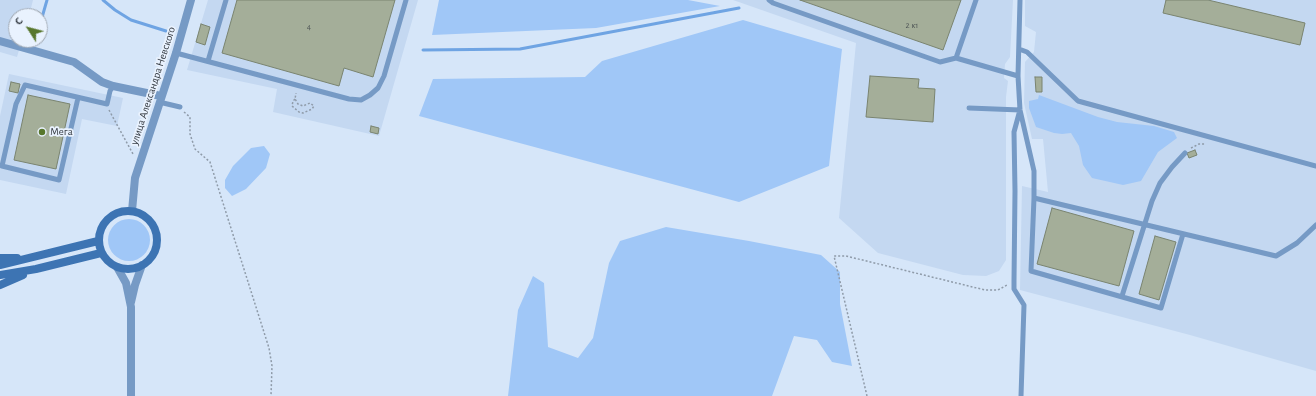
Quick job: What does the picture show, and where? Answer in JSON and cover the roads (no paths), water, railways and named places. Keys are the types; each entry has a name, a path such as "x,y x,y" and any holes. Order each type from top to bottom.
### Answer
{"main road":[{"path":"123,211 132,211 142,214 150,221 155,229 157,239 155,250 150,259 142,265 130,269 117,267 105,259 101,253 98,241 99,232 108,218 123,211"},
{"path":"0,265 98,241"},
{"path":"0,276 101,253"},
{"path":"0,258 30,258"},
{"path":"0,285 36,269"}],"street":[{"name":"улица Александра Невского","path":"132,211 135,178 176,52 191,0"},
{"path":"0,41 74,62 102,82 160,99"},
{"path":"130,307 135,285 142,265"},
{"path":"117,267 126,283 130,307 131,396"}],"lane":[{"path":"208,61 226,0"},
{"path":"176,52 349,99 361,100 378,88 384,76 406,0"},
{"path":"769,0 773,3 940,62 956,58 1018,76"},
{"path":"956,58 976,0"},
{"path":"1020,0 1018,76 1020,110 1034,170 1031,270 1162,308 1183,234"},
{"path":"1019,49 1027,52 1078,101 1316,166"},
{"path":"78,98 59,180 2,166 16,104 25,85 107,104 110,90 113,86"},
{"path":"160,99 180,107"},
{"path":"969,108 1020,110"},
{"path":"1020,110 1014,132 1014,289 1024,305 1021,396"},
{"path":"1122,296 1144,225 1160,183 1185,153"},
{"path":"1034,198 1276,256 1297,244 1316,225"}],"waterway":[{"path":"45,8 47,0"},
{"path":"103,0 131,20 166,31"},
{"path":"423,50 520,49 739,8"}],"place":[{"name":"Мега","path":"42,132"}]}
